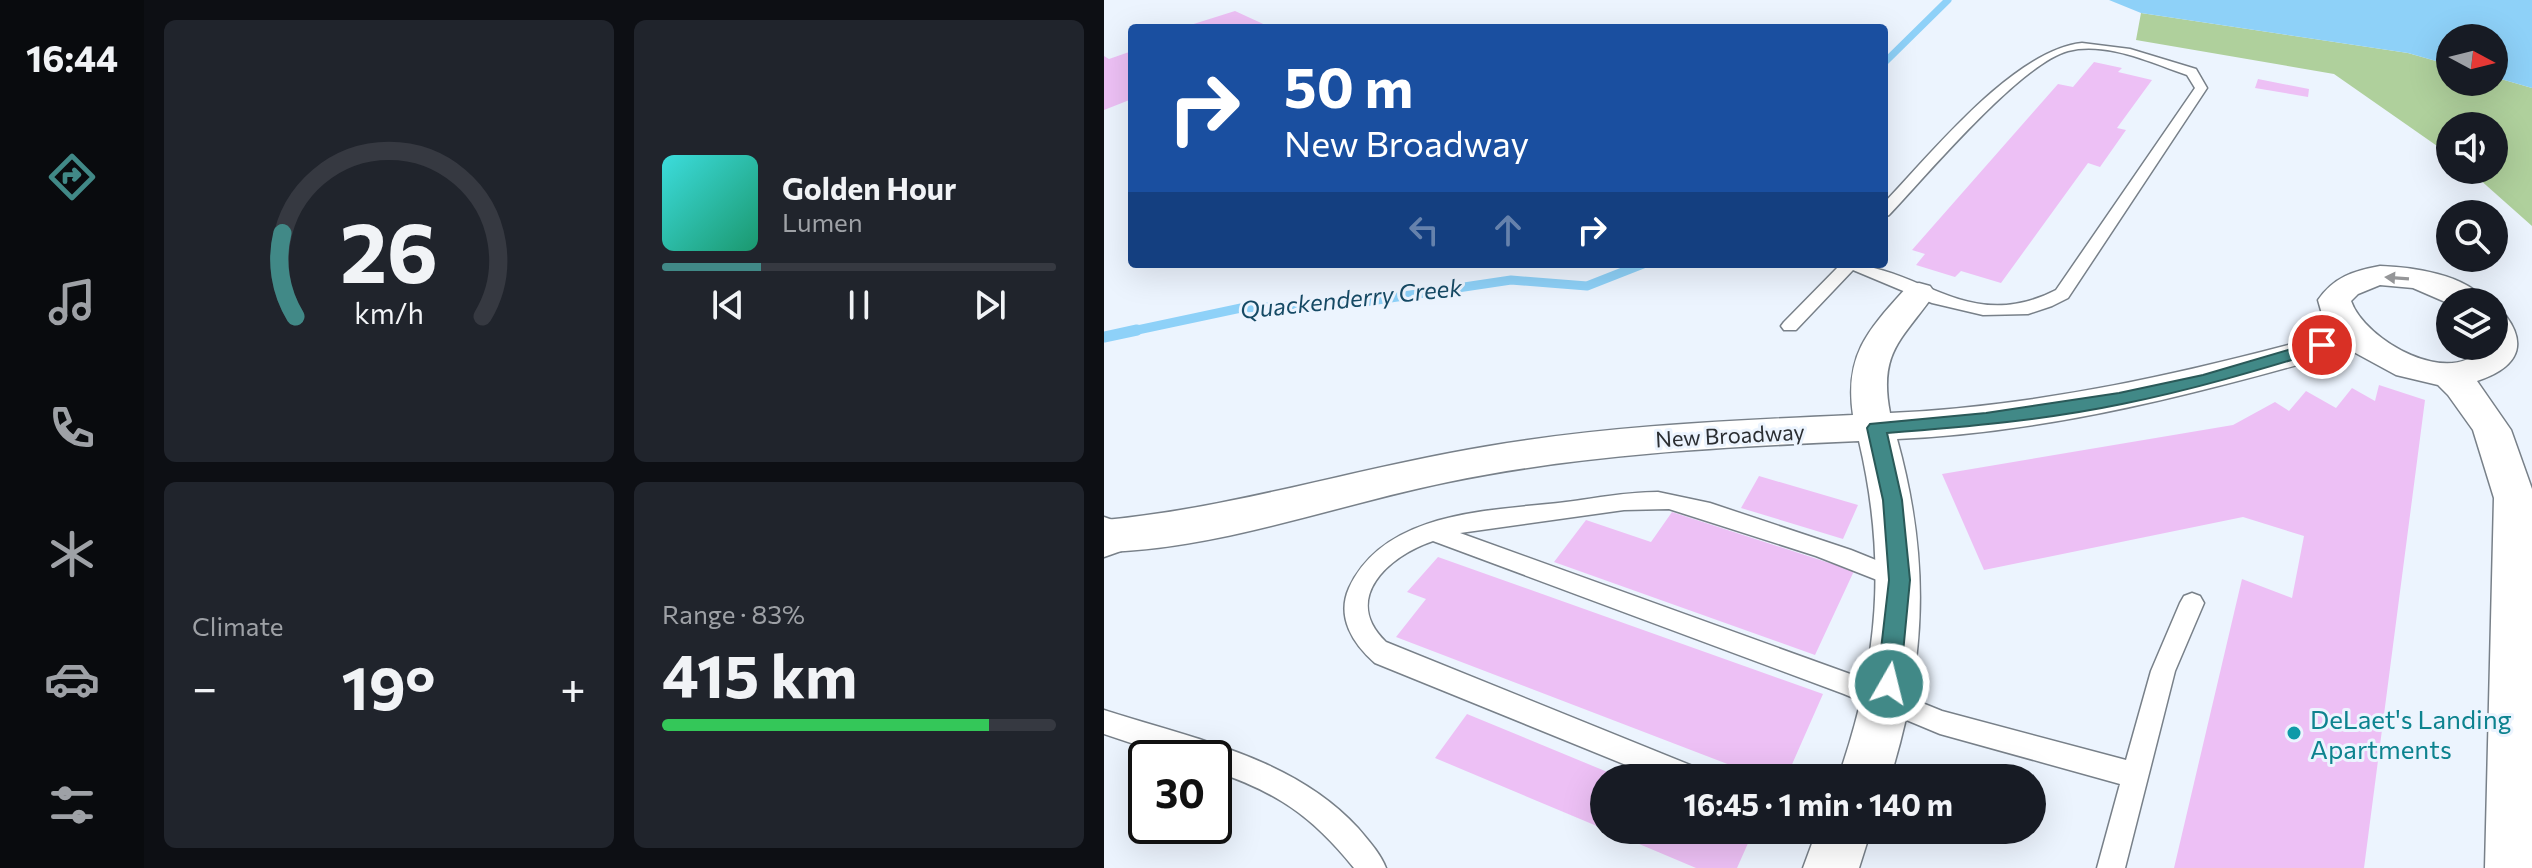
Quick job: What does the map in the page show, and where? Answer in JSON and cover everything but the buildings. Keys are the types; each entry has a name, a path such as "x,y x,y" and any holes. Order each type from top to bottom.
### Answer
{"street":[{"path":"2443,288 2417,279 2361,279 2347,284 2334,300 2337,319 2354,338 2398,363 2447,373 2478,371 2494,360"},
{"path":"1868,764 1886,700 1900,580 1892,500 1876,428 1868,370 1881,341 1919,293"},
{"name":"New Broadway","path":"1104,537 1180,529 1450,467 1569,448 1723,434 1876,428 1986,419 2119,399 2204,380 2354,338"},
{"path":"2447,373 2471,395 2488,419 2505,455 2514,498 2513,868"}],"lane":[{"path":"1861,268 1919,293 1990,311 2031,309 2062,294 2201,88 2192,72 2140,56 2110,49 2070,47 2050,52 2022,73 1888,208"},
{"path":"1790,326 1848,268"},
{"path":"1655,764 1400,662 1372,646 1356,619 1358,591 1377,563 1411,540 1433,531 1494,519 1660,500 1691,506 1853,559 1900,580"},
{"path":"1433,531 1940,722 2135,775"},
{"path":"2111,868 2163,671 2192,603"},
{"path":"1104,722 1159,740"},
{"path":"1232,765 1289,786 1318,805 1372,868"}],"green space":[{"path":"2141,13 2408,53 2436,61 2436,96 2508,96 2508,81 2532,88 2532,226 2508,205 2508,200 2503,200 2485,184 2508,184 2508,112 2436,112 2436,145 2334,74 2136,40"}],"water":[{"path":"2109,0 2532,0 2532,88 2508,81 2508,24 2436,24 2436,61 2408,53 2141,13"}],"waterway":[{"name":"Quackenderry Creek","path":"1888,59 1948,0"},
{"name":"Quackenderry Creek","path":"1128,332 1241,308 1357,303 1511,280 1587,286 1633,268"},
{"name":"Quackenderry Creek","path":"1104,337 1137,330"}],"place":[{"name":"DeLaet's Landing Apartments","path":"2294,733"}],"route":[{"path":"1889,684 1900,580 1892,500 1876,428 1986,419 2119,399 2204,380 2322,345"}]}
